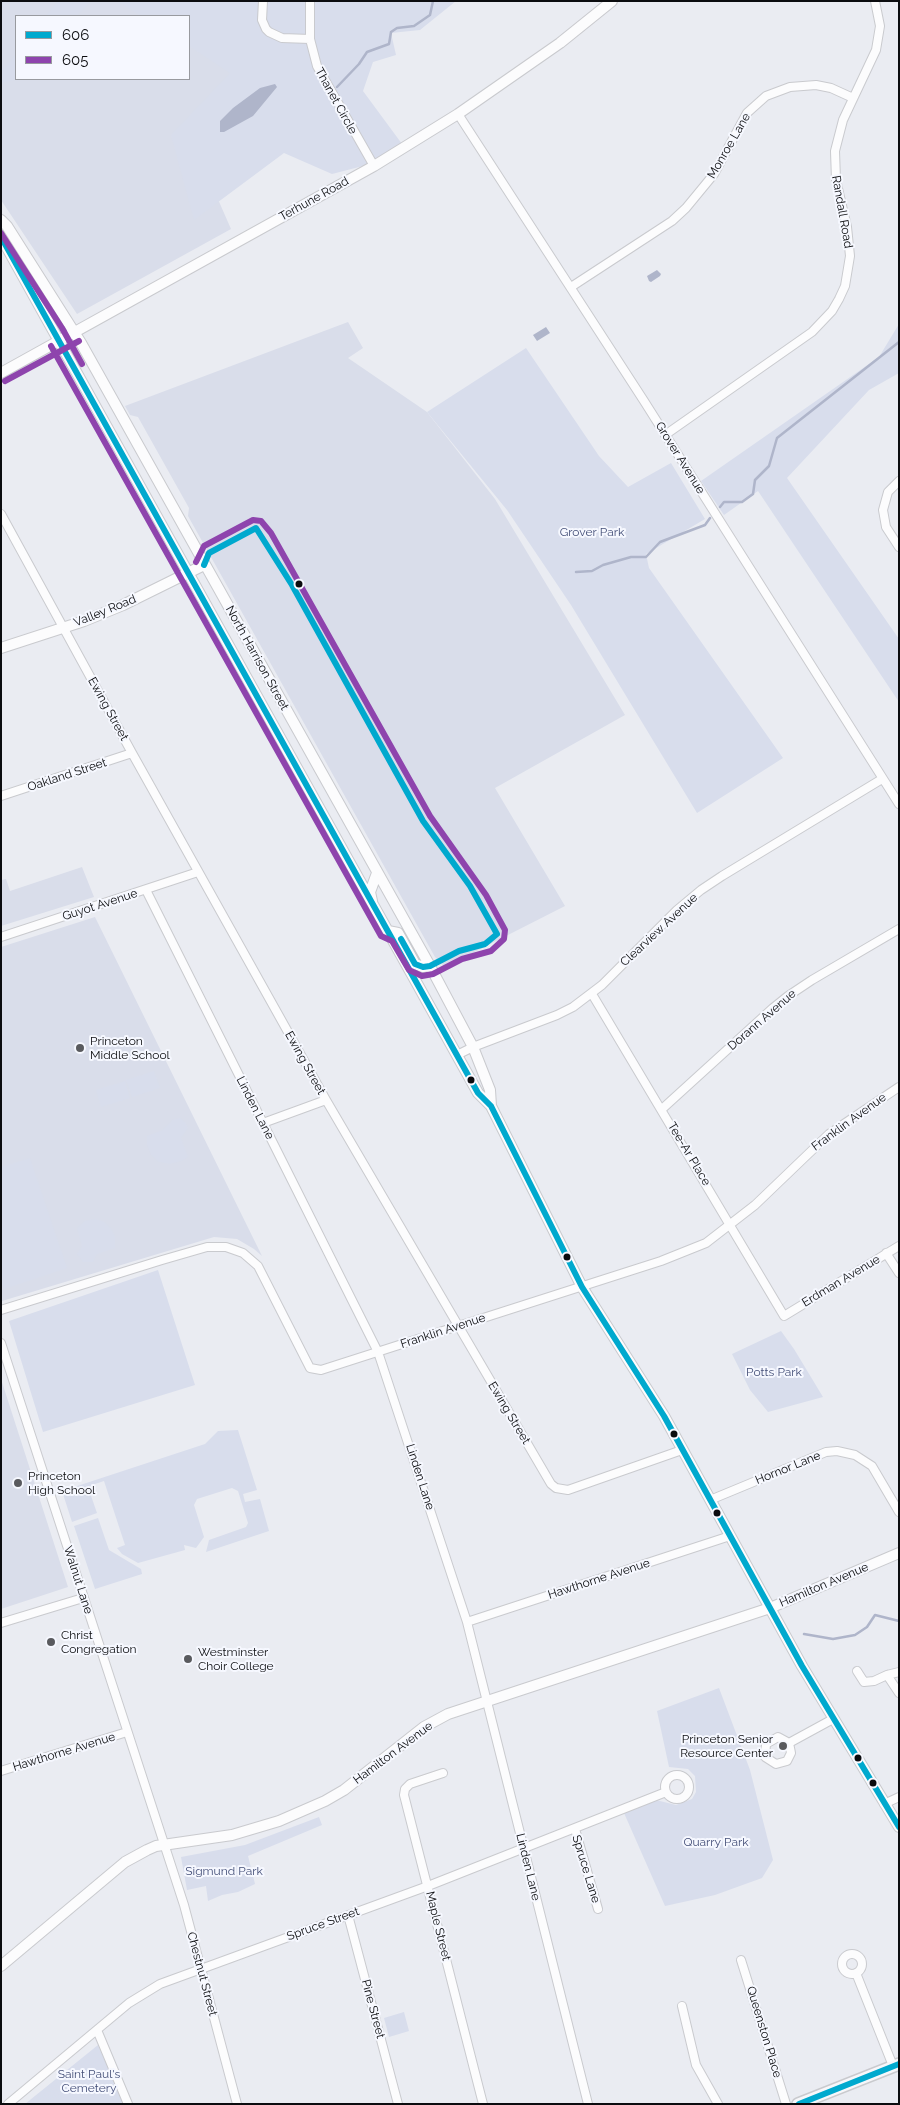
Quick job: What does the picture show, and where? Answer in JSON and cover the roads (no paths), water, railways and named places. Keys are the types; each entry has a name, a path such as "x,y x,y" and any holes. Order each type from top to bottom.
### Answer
{"main road":[{"path":"798,2104 896,2065"}],"street":[{"path":"263,1 262,20 269,32 282,38 310,38"},
{"name":"Thanet Circle","path":"310,1 312,52 322,78 374,166"},
{"name":"Terhune Road","path":"1,373 374,166 458,114 560,43 612,1"},
{"name":"Randall Road","path":"665,435 812,332 832,311 839,299 845,286 850,256 847,226 836,180 835,150 843,120 876,50 879,38 879,15 875,1"},
{"name":"Monroe Lane","path":"571,287 672,221 686,208 714,174 747,113 766,96 790,87 816,85 831,88 853,98"},
{"name":"Grover Avenue","path":"458,114 571,287 899,804"},
{"name":"North Harrison Street","path":"1,220 7,226 75,333 430,966 473,1047 490,1090 491,1106"},
{"name":"North Harrison Street","path":"1,237 478,1093 491,1106 582,1287 664,1416 833,1719 899,1827"},
{"path":"899,481 888,492 883,510 886,527 899,547"},
{"name":"Ewing Street","path":"1,514 132,754 326,1100 551,1484 556,1488 568,1490 682,1450"},
{"name":"Valley Road","path":"1,648 63,628 123,605 204,565"},
{"name":"Oakland Street","path":"1,796 132,754"},
{"name":"Clearview Avenue","path":"457,1055 557,1015 592,994 701,890 882,778"},
{"name":"Guyot Avenue","path":"1,937 198,872"},
{"path":"373,904 370,892 377,873"},
{"name":"Linden Lane","path":"146,890 378,1352 467,1622 588,2104"},
{"name":"Dorann Avenue","path":"662,1109 788,996 899,929"},
{"path":"388,931 398,933 415,964 423,967 430,966"},
{"name":"Tee-Ar Place","path":"592,994 784,1316"},
{"path":"435,1016 448,999"},
{"name":"Franklin Avenue","path":"1,1310 207,1247 226,1247 243,1253 258,1266 310,1368 321,1370 582,1287 706,1243 755,1205 829,1134 899,1087"},
{"path":"263,1122 326,1100"},
{"name":"Erdman Avenue","path":"784,1316 899,1246"},
{"path":"886,1253 899,1273"},
{"name":"Walnut Lane","path":"1,1343 165,1845"},
{"name":"Hornor Lane","path":"710,1500 826,1452 837,1451 855,1455 872,1466 899,1512"},
{"name":"Hawthorne Avenue","path":"467,1622 730,1536"},
{"name":"Hamilton Avenue","path":"1,1966 125,1862 147,1850 165,1845 232,1835 279,1820 325,1801 366,1774 436,1720 486,1700 770,1608 899,1553"},
{"path":"1,1623 83,1598"},
{"path":"856,1671 864,1682 874,1681 899,1672"},
{"path":"887,1675 899,1694"},
{"path":"789,1743 833,1719"},
{"name":"Hawthorne Avenue","path":"1,1772 127,1732"},
{"name":"Maple Street","path":"443,1773 410,1784 404,1795 483,2104"},
{"name":"Spruce Street","path":"8,2104 97,2030 144,1993 160,1984 428,1886 666,1792"},
{"path":"884,1804 899,1797"},
{"name":"Spruce Lane","path":"575,1829 598,1908"},
{"name":"Chestnut Street","path":"165,1845 237,2104"},
{"name":"Pine Street","path":"348,1915 398,2104"},
{"name":"Queenston Place","path":"741,1960 786,2104"},
{"path":"856,1973 896,2065"},
{"path":"682,2006 696,2065 718,2104"},
{"path":"97,2030 128,2104"}],"water":[{"path":"275,84 277,87 253,116 224,132 220,132 220,121 233,108 260,88"},
{"path":"657,270 661,274 660,276 651,282 649,281 647,276"},
{"path":"546,327 550,333 537,341 533,335"}],"waterway":[{"path":"337,87 359,64 367,52 389,44 391,32 397,28 414,26 430,15 433,1"},
{"path":"720,507 724,502 742,502 753,494 755,480 769,466 777,438 899,342"},
{"path":"576,572 592,571 603,565 631,557 646,557 660,542 705,525 710,518"},
{"path":"804,1634 833,1639 855,1635 867,1627 875,1615 899,1621"}],"place":[{"name":"Princeton Middle School","path":"80,1048"},
{"name":"Princeton High School","path":"18,1483"},
{"name":"Christ Congregation","path":"51,1642"},
{"name":"Westminster Choir College","path":"188,1659"},
{"name":"Princeton Senior Resource Center","path":"783,1746"}],"park label":[{"name":"Grover Park","path":"592,532"},
{"name":"Potts Park","path":"774,1372"},
{"name":"Quarry Park","path":"716,1842"},
{"name":"Sigmund Park","path":"224,1871"},
{"name":"Saint Paul's Cemetery","path":"89,2081"}]}
